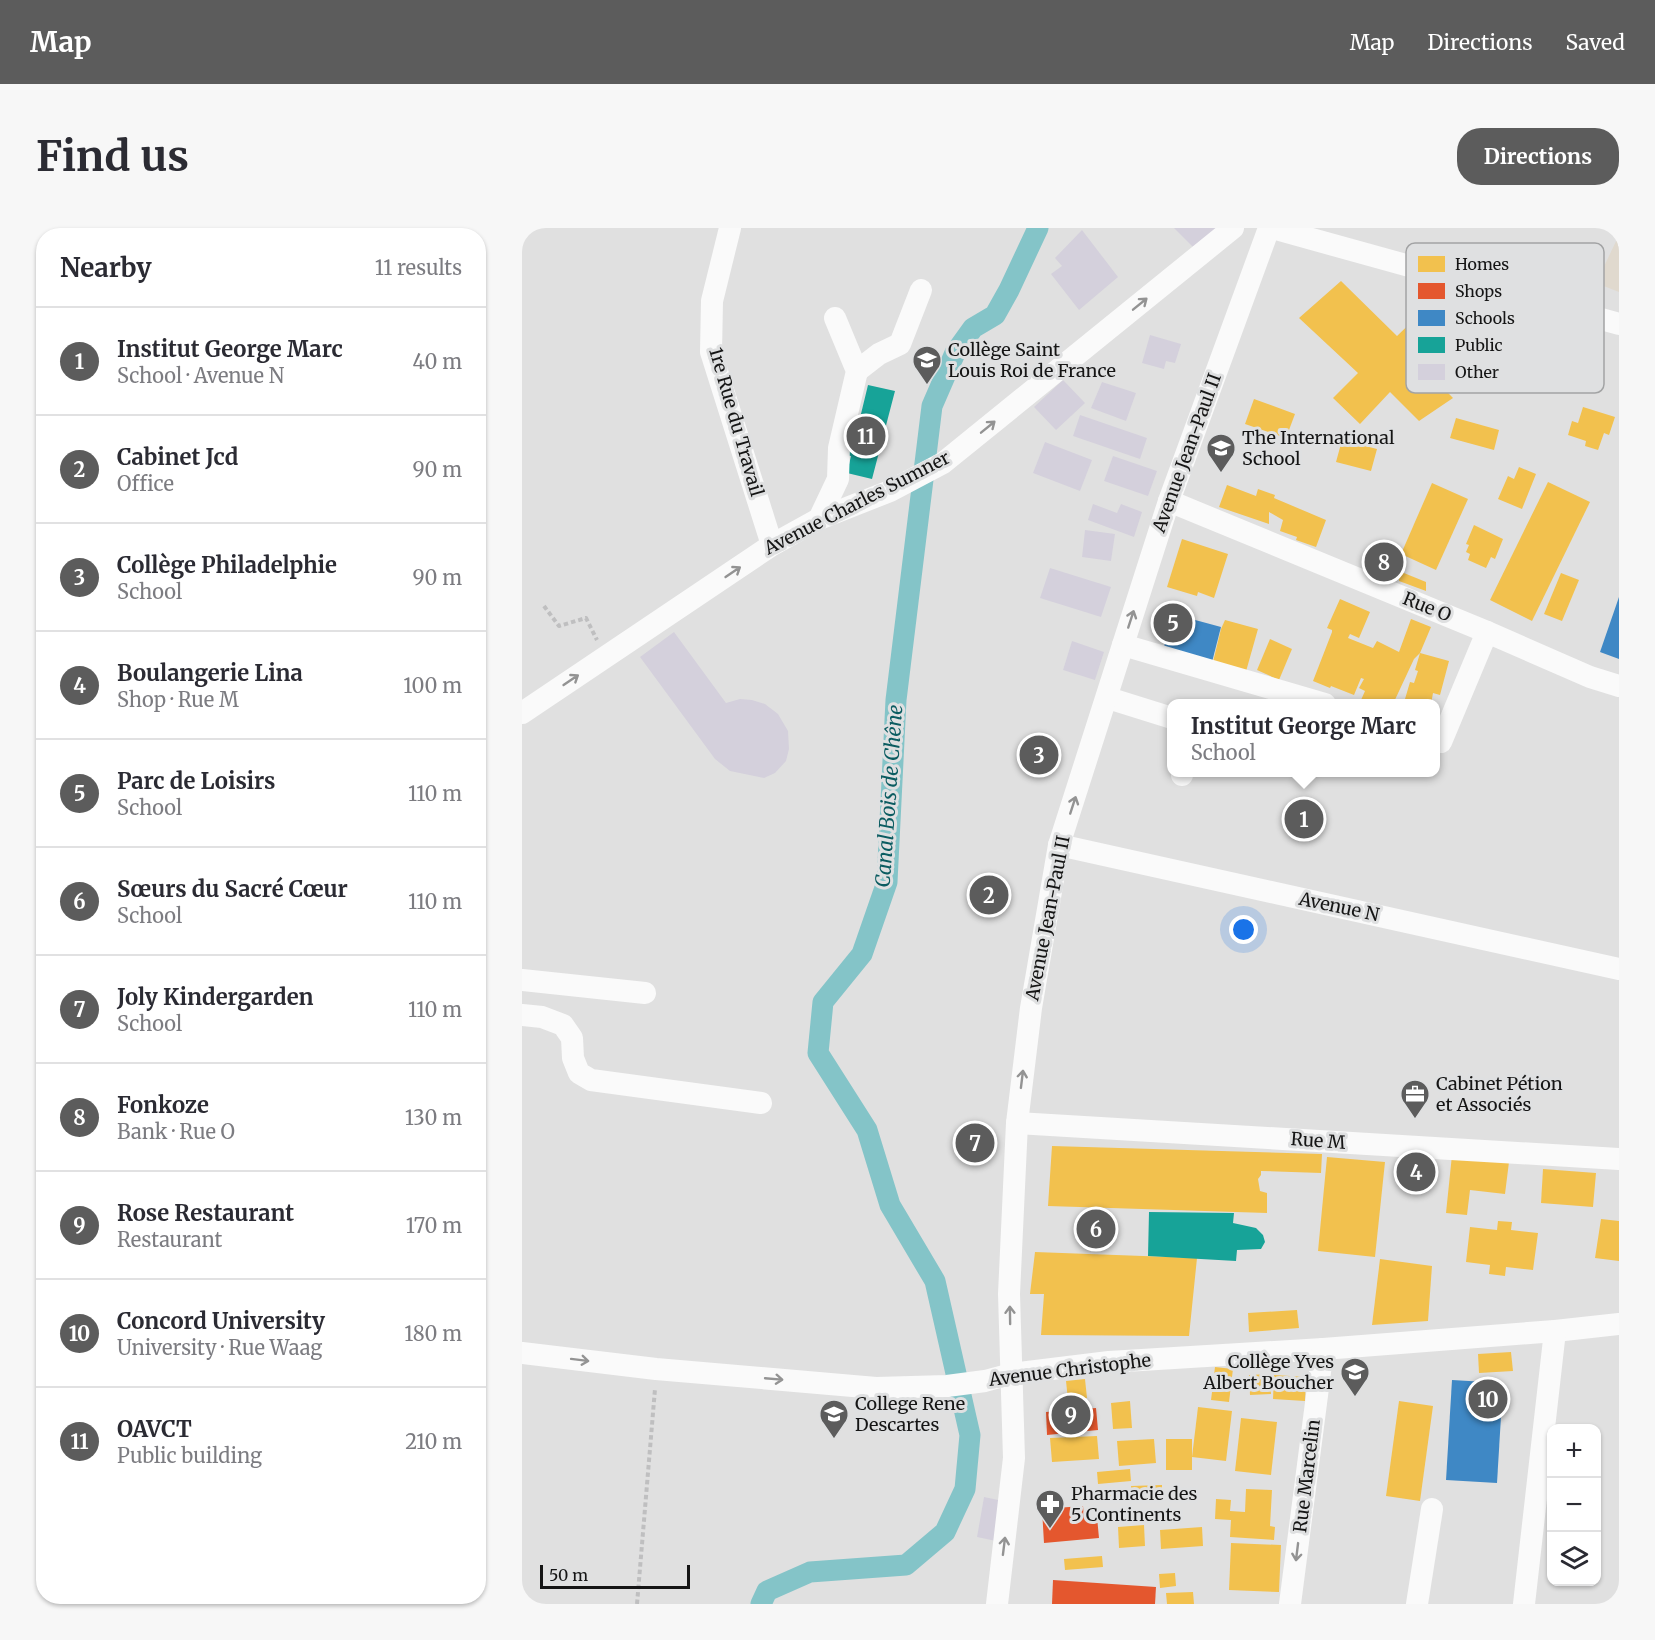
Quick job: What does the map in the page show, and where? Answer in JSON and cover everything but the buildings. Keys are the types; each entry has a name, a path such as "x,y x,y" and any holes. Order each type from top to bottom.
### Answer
{"street":[{"name":"1re Rue du Travail","path":"730,228 712,301 711,352 772,545"},
{"name":"Avenue Charles Sumner","path":"522,713 772,545 819,519 890,491 943,464 1233,228"},
{"path":"1270,228 1406,265"},
{"name":"Avenue Jean-Paul II","path":"997,1604 1014,1458 1009,1294 1017,1122 1031,1008 1059,845 1169,501 1270,228"},
{"path":"857,371 879,354 900,344 921,290"},
{"path":"819,519 838,479 839,448 857,371 835,318"},
{"path":"1604,320 1619,324"},
{"name":"Rue O","path":"1169,501 1590,677 1619,686"},
{"path":"1440,737 1487,632"},
{"path":"1123,645 1308,699"},
{"path":"1107,698 1167,716"},
{"name":"Avenue N","path":"1059,845 1619,969"},
{"path":"522,980 645,993"},
{"path":"522,1015 542,1017 563,1025 572,1038 573,1058 579,1073 591,1080 761,1103"},
{"name":"Rue M","path":"1017,1122 1619,1160"},
{"name":"Avenue Christophe","path":"522,1353 656,1369 876,1388 947,1386 985,1381 1011,1374 1109,1362 1323,1349 1619,1324"},
{"path":"1524,1604 1555,1331"},
{"name":"Rue Marcelin","path":"1290,1604 1323,1349"},
{"path":"1417,1604 1432,1509"}],"path":[{"path":"544,606 559,626 586,618 606,656"},
{"path":"637,1604 656,1369"}],"shaded area":[{"path":"1619,235 1619,292 1604,286 1604,266"}],"waterway":[{"name":"Canal Bois de Chêne","path":"761,1604 767,1591 810,1572 906,1565 945,1532 965,1489 970,1435 935,1281 890,1205 867,1130 818,1053 823,1002 862,954 887,882 896,700 932,406 955,353 973,328 995,315 1038,228"}],"place":[{"name":"Collège Saint Louis Roi de France","path":"927,386"},
{"name":"OAVCT","path":"866,436"},
{"name":"The International School","path":"1221,474"},
{"name":"Fonkoze","path":"1384,562"},
{"name":"Parc de Loisirs","path":"1173,623"},
{"name":"Collège Philadelphie","path":"1039,755"},
{"name":"Institut George Marc","path":"1304,819"},
{"name":"Cabinet Jcd","path":"989,895"},
{"name":"Cabinet Pétion et Associés","path":"1415,1120"},
{"name":"Joly Kindergarden","path":"975,1143"},
{"name":"Boulangerie Lina","path":"1416,1172"},
{"name":"Sœurs du Sacré Cœur","path":"1096,1229"},
{"name":"Collège Yves Albert Boucher","path":"1355,1398"},
{"name":"Concord University","path":"1488,1399"},
{"name":"Rose Restaurant","path":"1071,1415"},
{"name":"College Rene Descartes","path":"834,1440"},
{"name":"Pharmacie des 5 Continents","path":"1050,1530"}]}
